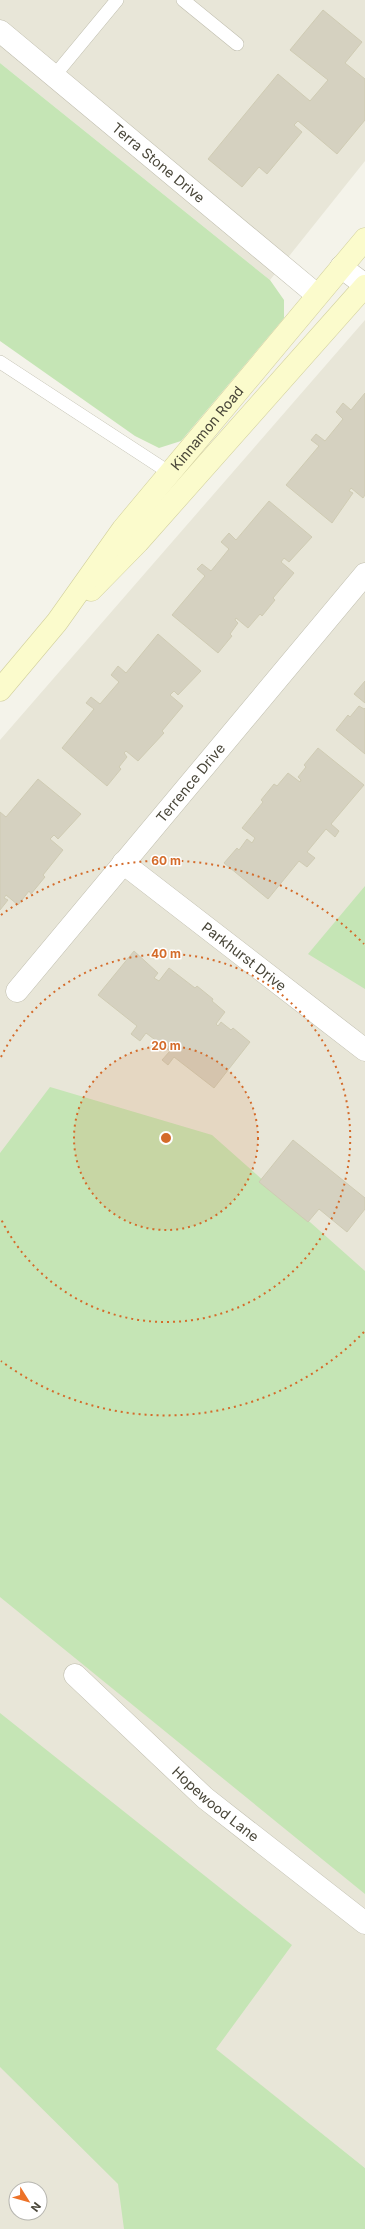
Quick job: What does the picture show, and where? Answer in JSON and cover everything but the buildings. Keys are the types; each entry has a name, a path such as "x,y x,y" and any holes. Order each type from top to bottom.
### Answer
{"main road":[{"name":"Kinnamon Road","path":"0,690 57,622 107,550 365,239"},
{"name":"Kinnamon Road","path":"57,622 138,542 365,286"}],"street":[{"name":"Terra Stone Drive","path":"0,31 317,295"},
{"path":"341,267 365,286"},
{"name":"Terrence Drive","path":"17,991 365,574"},
{"name":"Parkhurst Drive","path":"123,863 365,1050"},
{"name":"Hopewood Lane","path":"76,1675 206,1798 365,1923"}],"lane":[{"path":"55,76 117,0"},
{"path":"183,0 237,44"},
{"path":"0,362 170,473"}],"shaded area":[{"path":"0,0 365,0 365,161 270,280 0,63"},
{"path":"365,320 365,2168 0,1878 0,740"},
{"path":"0,2057 202,2229 0,2229"}],"green space":[{"path":"0,63 270,280 284,300 284,318 181,441 159,448 135,436 0,341"},
{"path":"365,886 365,989 308,954"},
{"path":"50,1087 212,1135 365,1271 365,1894 0,1597 0,1153"},
{"path":"0,1713 292,1945 216,2049 365,2168 365,2229 124,2229 118,2184 0,2067"}]}
